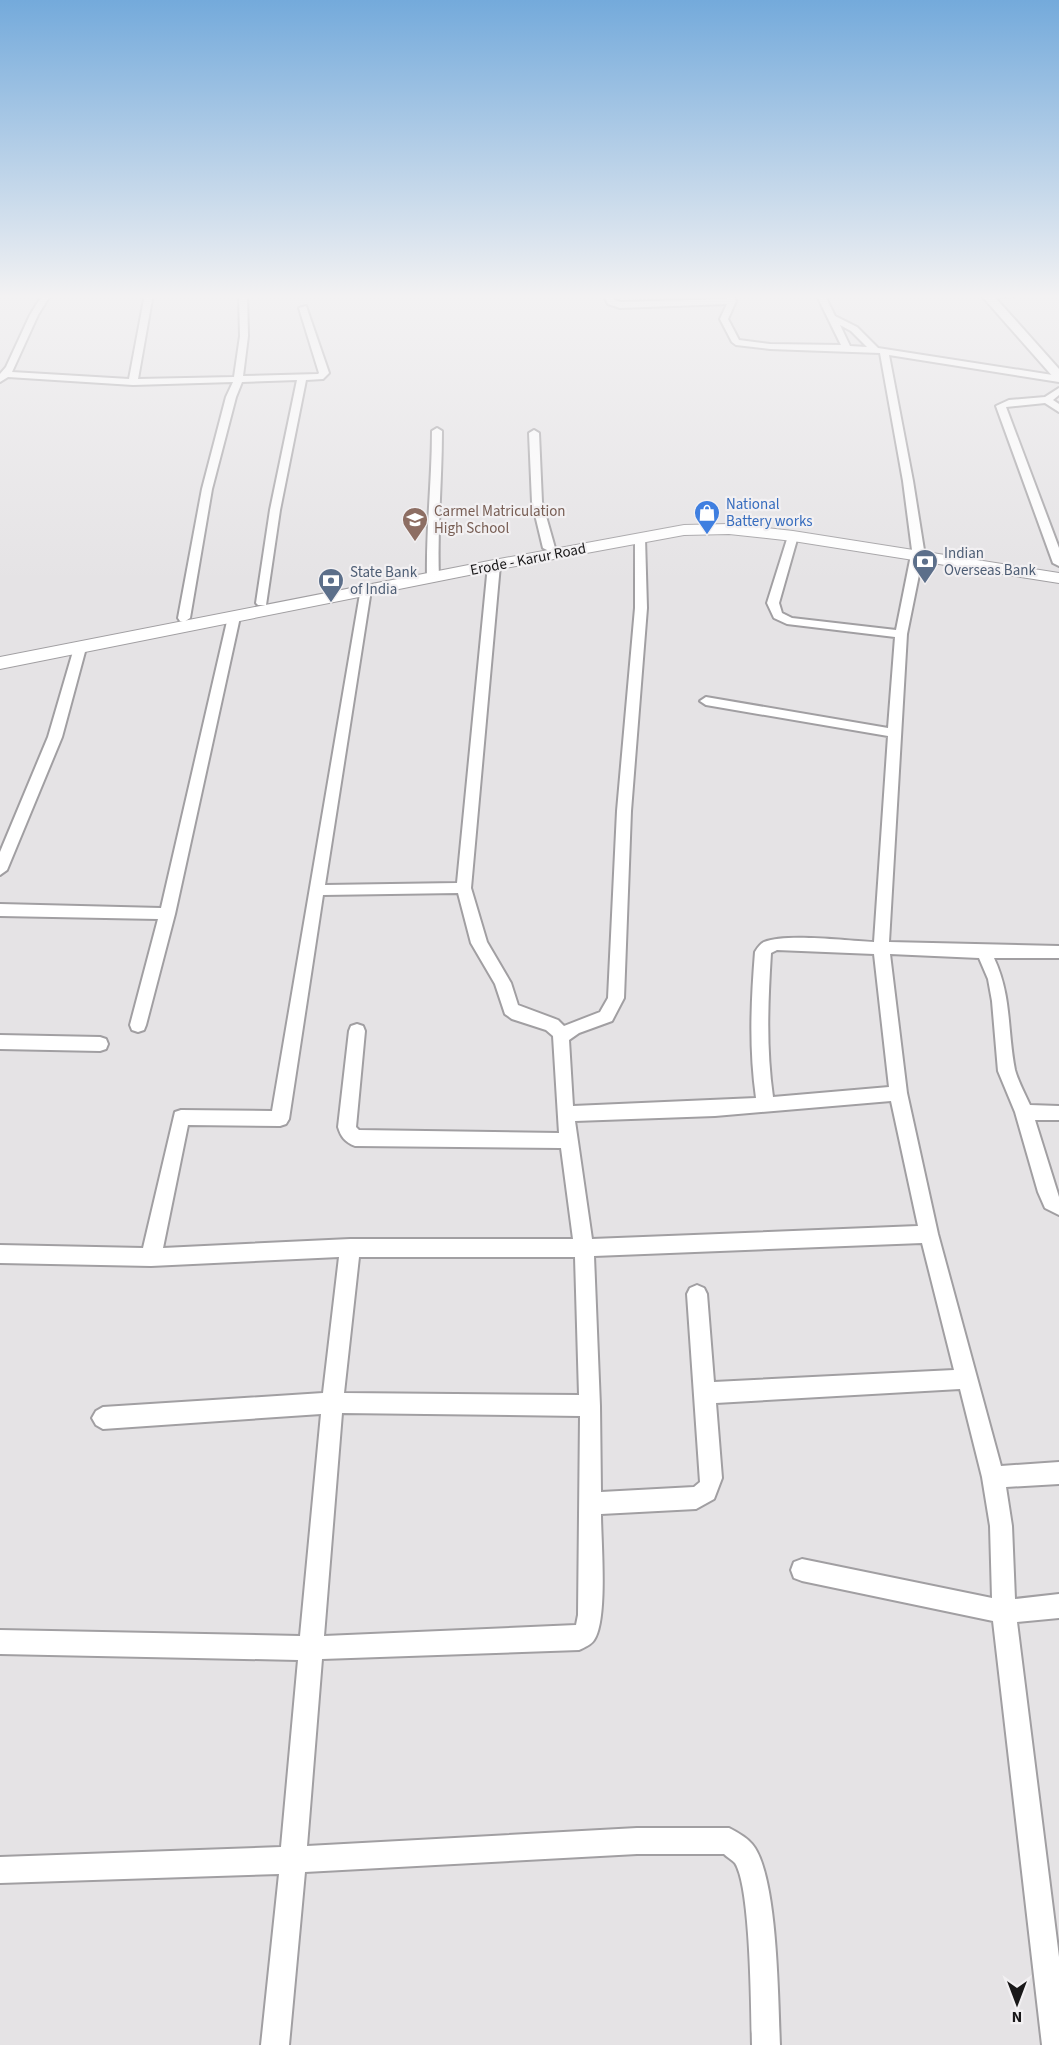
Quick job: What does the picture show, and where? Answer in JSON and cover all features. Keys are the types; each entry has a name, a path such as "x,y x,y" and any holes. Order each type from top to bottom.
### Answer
{"main road":[{"name":"Erode - Karur Road","path":"0,663 365,590 634,531 717,522 796,530 1059,578"},
{"name":"Erode - Karur Road","path":"0,654 262,603 494,565 684,530 710,529 793,536 1059,571"}],"street":[{"path":"184,618 207,489 234,389"},
{"path":"262,603 275,510 300,389"},
{"path":"888,389 908,481 917,553 901,634 880,947 898,1093 929,1234 993,1477 1001,1526 1004,1612 1056,2045"},
{"path":"1059,392 1047,400 1009,403 1001,406 1059,563"},
{"path":"1047,400 1059,409"},
{"path":"433,574 432,536 437,492 437,431"},
{"path":"534,433 537,502 549,548"},
{"path":"793,536 773,603 778,617 791,621 901,634"},
{"path":"0,1642 310,1648 583,1636 588,1628 590,1615 590,1406 584,1248 565,1114 560,1038 605,1018 613,1009 616,998 624,811 641,608 640,538"},
{"path":"494,565 464,888 479,943 503,983 511,1009 527,1018 552,1025 563,1035"},
{"path":"151,1257 182,1117 280,1119 365,590"},
{"path":"138,1025 167,914 234,617"},
{"path":"0,870 55,737 80,648"},
{"path":"706,700 894,734"},
{"path":"317,890 464,888"},
{"path":"0,910 167,914"},
{"path":"766,1105 759,1060 758,1022 765,949 777,944 984,952 1059,952"},
{"path":"984,952 993,972 1000,1001 1007,1071 1024,1112 1047,1192 1052,1202 1059,1207"},
{"path":"357,1031 347,1127 349,1133 356,1138 569,1141"},
{"path":"0,1041 100,1044"},
{"path":"565,1114 766,1105 898,1093"},
{"path":"1024,1112 1059,1113"},
{"path":"0,1254 151,1257 350,1248 584,1248 929,1234"},
{"path":"275,2045 332,1402 350,1248"},
{"path":"590,1504 696,1498 707,1493 711,1485 711,1473 697,1294"},
{"path":"704,1393 966,1379"},
{"path":"103,1418 332,1402 590,1406"},
{"path":"993,1477 1059,1473"},
{"path":"802,1570 1004,1612 1059,1606"},
{"path":"0,1870 293,1860 637,1841 729,1841 744,1854 754,1879 761,1935 766,2045"}],"place":[{"name":"National Battery works","path":"707,536"},
{"name":"Carmel Matriculation High School","path":"415,543"},
{"name":"Indian Overseas Bank","path":"925,585"},
{"name":"State Bank of India","path":"331,604"}]}
